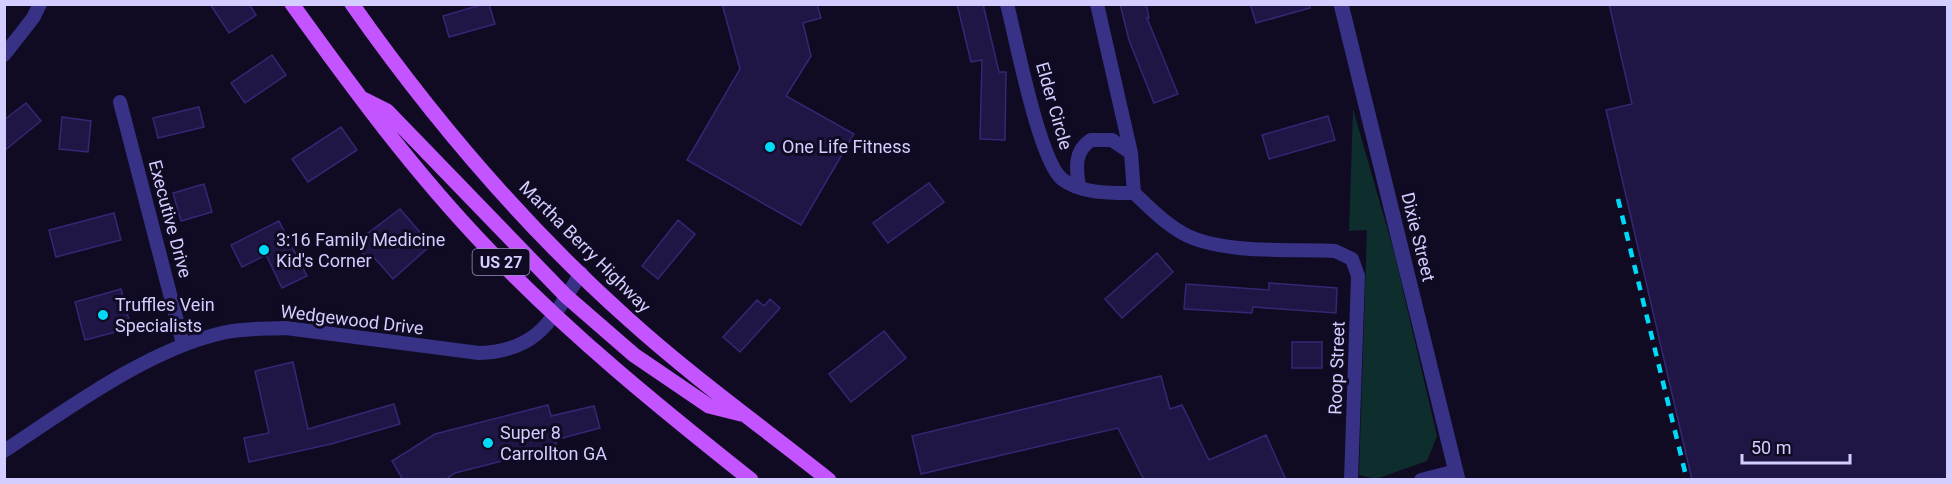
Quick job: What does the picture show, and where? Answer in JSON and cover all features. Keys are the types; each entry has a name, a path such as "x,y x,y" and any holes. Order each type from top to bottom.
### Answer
{"main road":[{"name":"US 27","path":"292,4 384,131 488,249 554,315 645,396 751,480"},
{"name":"Martha Berry Highway","path":"352,4 413,90 486,176 580,273 674,358 829,480"},
{"path":"358,96 387,111 566,296 634,355 709,406 747,416"}],"street":[{"path":"4,55 33,18 40,4"},
{"name":"Elder Circle","path":"1007,4 1042,138 1053,167 1061,178 1079,187 1103,193 1134,193"},
{"path":"1097,4 1131,153 1134,193"},
{"name":"Dixie Street","path":"1341,4 1457,475"},
{"name":"Executive Drive","path":"120,102 183,344"},
{"path":"1079,187 1077,161 1079,152 1091,140 1112,140 1131,153"},
{"name":"Roop Street","path":"1134,193 1166,222 1187,235 1210,243 1335,251 1352,259 1358,276 1351,480"},
{"name":"Wedgewood Drive","path":"4,451 161,354 183,344 223,332 257,328 286,328 406,345 493,353 524,345 554,315 580,273"},
{"path":"1421,480 1457,475"}],"green space":[{"path":"1353,109 1394,252 1437,436 1427,461 1376,479 1359,475 1367,230 1349,231"}],"building":[{"path":"210,4 249,4 256,15 229,33"},
{"path":"489,4 495,24 449,37 443,16"},
{"name":"One Life Fitness","path":"722,4 817,4 821,18 803,23 811,56 786,96 854,134 801,225 687,160 740,69"},
{"path":"957,4 983,4 999,72 1006,72 1005,140 980,139 982,60 971,62"},
{"path":"1120,4 1146,4 1149,18 1147,18 1178,94 1154,103 1129,40"},
{"path":"1250,4 1309,4 1310,8 1256,23"},
{"path":"1609,4 1947,4 1947,480 1692,480 1606,110 1632,104"},
{"path":"272,55 286,75 245,103 231,83"},
{"path":"26,103 41,121 4,151 4,120"},
{"path":"199,107 204,127 158,138 153,118"},
{"path":"1328,116 1335,140 1269,159 1262,135"},
{"path":"62,117 91,121 88,152 59,149"},
{"path":"341,127 357,150 308,182 292,159"},
{"path":"929,183 944,202 888,243 873,223"},
{"path":"204,184 212,212 181,221 173,193"},
{"path":"400,209 431,245 393,279 372,255 367,259 355,243"},
{"path":"114,213 121,240 56,257 49,230"},
{"path":"678,220 695,234 658,279 642,266"},
{"name":"3:16 Family Medicine Kid's Corner","path":"279,221 307,276 282,288 266,255 242,267 231,245"},
{"path":"1157,253 1173,272 1122,318 1105,299"},
{"path":"1269,283 1337,288 1336,313 1253,307 1252,313 1184,309 1186,284 1269,290"},
{"name":"Truffles Vein Specialists","path":"121,289 131,328 85,340 75,302"},
{"path":"770,299 780,308 740,352 723,337 757,300 764,306"},
{"path":"884,331 906,358 851,402 829,374"},
{"path":"1292,342 1322,342 1322,368 1292,368"},
{"path":"293,362 308,429 394,404 400,424 331,444 249,462 244,438 269,433 255,371"},
{"path":"1161,376 1170,409 1182,405 1209,460 1266,435 1286,480 1144,480 1118,428 921,474 912,436"},
{"name":"Super 8 Carrollton GA","path":"548,405 551,416 594,406 600,428 555,440 557,447 455,473 445,480 403,480 392,461 435,434"}],"railway":[{"path":"1618,199 1687,480"}],"place":[{"name":"One Life Fitness","path":"770,147"},
{"name":"3:16 Family Medicine Kid's Corner","path":"264,250"},
{"name":"Truffles Vein Specialists","path":"103,315"},
{"name":"Super 8 Carrollton GA","path":"488,443"}]}
